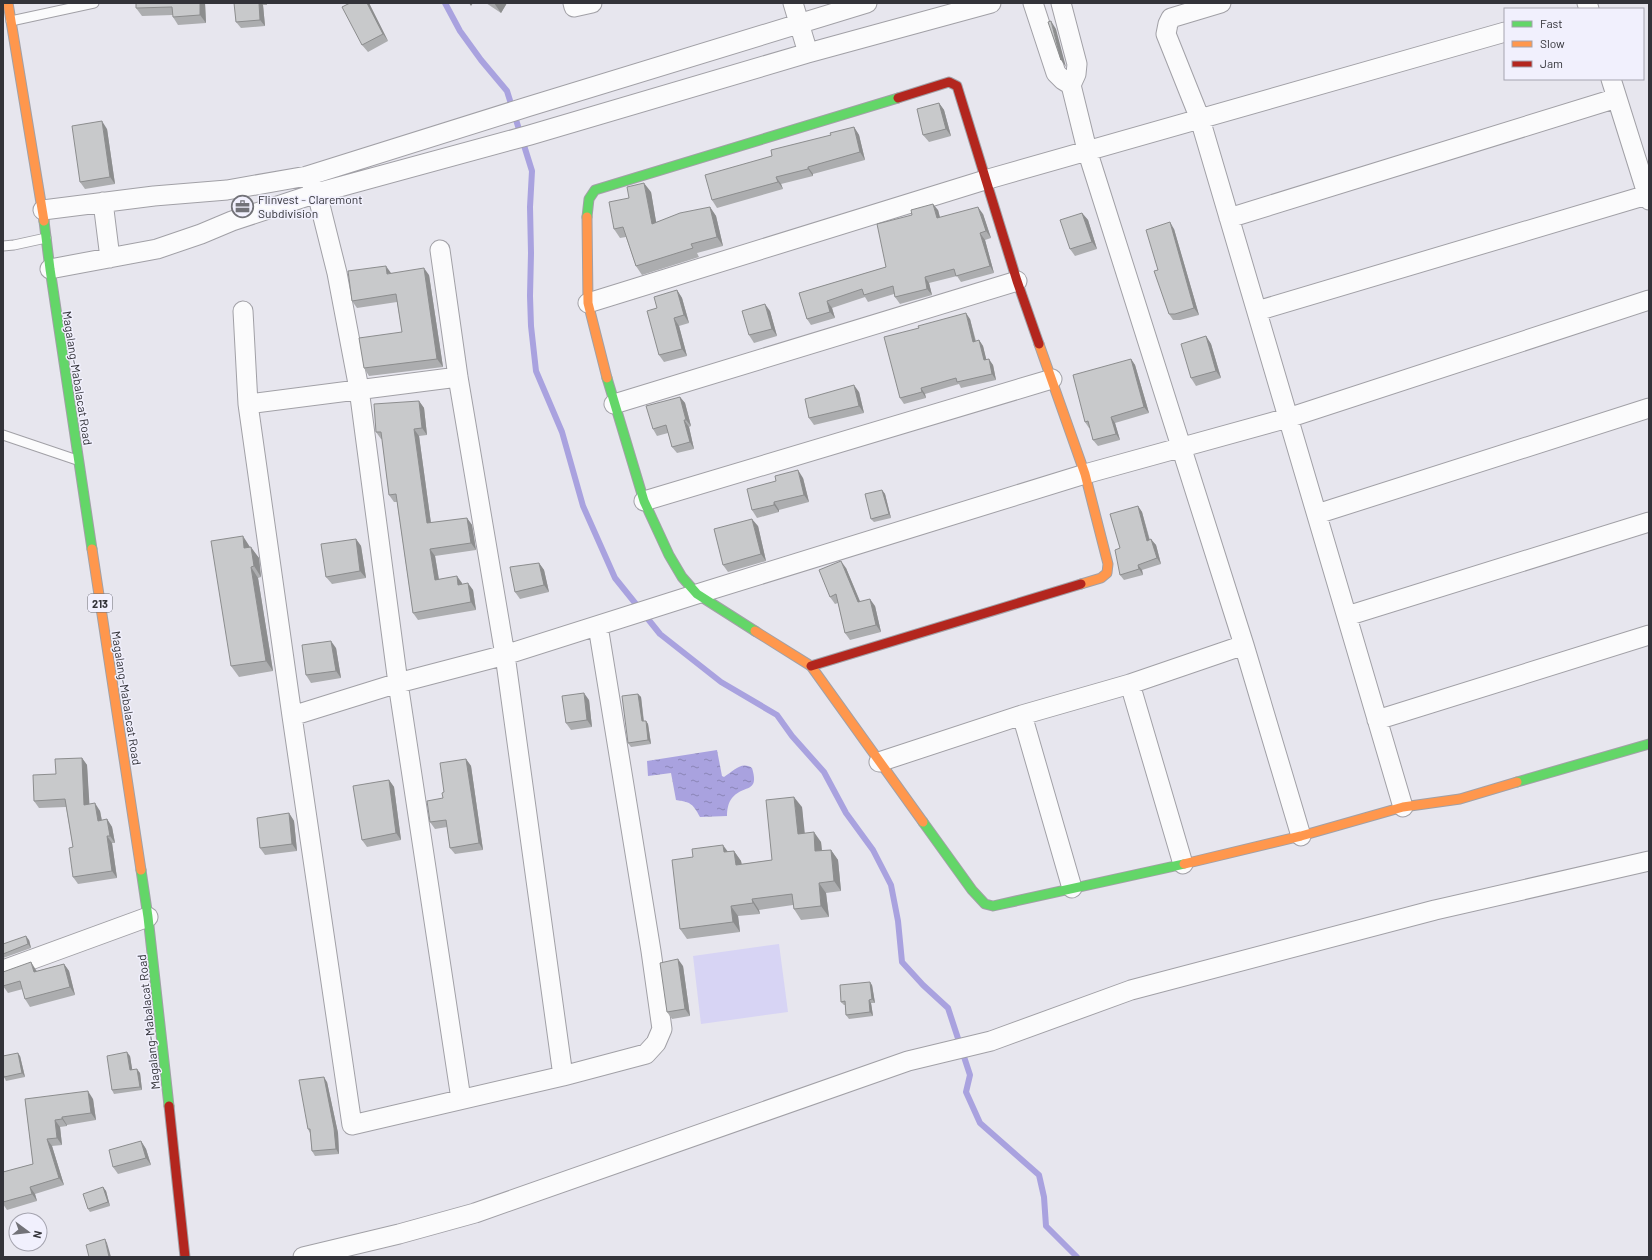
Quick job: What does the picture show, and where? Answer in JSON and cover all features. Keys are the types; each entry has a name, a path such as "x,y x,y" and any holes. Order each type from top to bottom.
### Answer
{"street":[{"name":"Magalang-Mabalacat Road","path":"8,3 43,210 50,269 148,916 185,1257"},
{"path":"573,3 574,8 592,3"},
{"path":"793,3 808,53"},
{"path":"43,210 154,196 227,190 307,176 526,107 867,3"},
{"path":"50,269 157,249 201,234 232,220 317,193 530,135 808,53 991,3"},
{"path":"1033,3 1056,73 1062,80 1071,84"},
{"path":"1061,3 1077,64 1076,74 1071,84 1087,150 1244,645 1301,836"},
{"path":"1221,3 1171,18 1166,34 1200,118 1403,807"},
{"path":"588,303 985,180 1504,32"},
{"path":"1257,311 1648,197 1611,80"},
{"path":"811,666 1101,578 1107,573 1108,564 1085,474 1017,281 957,86 949,82 595,190 589,199 587,211 588,303 614,404 644,501 678,572 697,594 811,666 972,890 984,904 993,906 1183,864 1301,836 1403,807 1460,798 1649,744"},
{"path":"594,86 600,114"},
{"path":"1229,218 1616,98"},
{"path":"307,176 317,193 336,273 359,389 398,683 461,1099"},
{"path":"103,202 110,258"},
{"path":"440,250 458,377 505,655 563,1076"},
{"path":"614,404 1017,281"},
{"path":"292,716 398,683 505,655 661,605 1085,474 1288,418 1649,300"},
{"path":"243,310 248,404 352,1125 563,1076 646,1054 656,1044 662,1029 651,951 598,626"},
{"path":"248,404 458,377"},
{"path":"644,501 1052,379"},
{"path":"1317,514 1649,408"},
{"path":"1347,616 1649,522"},
{"path":"1377,720 1649,635"},
{"path":"879,762 1022,715 1130,684 1244,645"},
{"path":"1130,684 1183,864"},
{"path":"1022,715 1072,888"},
{"path":"304,1257 399,1234 475,1213 908,1061 991,1040 1131,990 1435,910 1649,861"},
{"path":"3,970 148,916"}],"lane":[{"path":"11,21 94,3"},
{"path":"3,246 46,238"},
{"path":"3,435 79,461"}],"shaded area":[{"path":"779,944 788,1012 701,1024 693,956"}],"water":[{"path":"717,750 722,776 724,777 741,766 748,766 752,768 754,776 754,782 749,788 741,791 732,798 728,807 727,816 700,817 691,804 676,800 671,773 648,776 647,761"}],"building":[{"path":"136,3 200,3 200,15 173,17 172,7 136,8"},
{"path":"234,3 259,3 260,20 236,22"},
{"path":"350,3 367,3 383,34 362,45 342,7"},
{"path":"1051,21 1061,60 1048,22"},
{"path":"939,103 946,129 923,135 917,109"},
{"path":"102,121 110,177 80,182 72,126"},
{"path":"854,127 860,152 808,167 808,169 776,177 778,182 712,200 705,175 772,156 771,150 831,135 830,133"},
{"path":"644,183 652,224 680,213 710,207 717,237 691,244 693,248 636,266 623,227 614,229 609,202 629,198 627,187"},
{"path":"933,204 937,218 978,207 986,231 980,233 990,266 956,276 954,269 925,277 927,289 895,297 893,286 864,295 862,289 827,301 830,312 807,319 799,293 886,267 877,224 912,215 911,210"},
{"path":"1082,213 1092,242 1070,249 1060,220"},
{"path":"1170,222 1194,308 1175,314 1169,314 1154,271 1158,270 1146,230"},
{"path":"386,266 387,274 424,268 437,359 364,368 359,338 402,332 396,294 352,301 348,271"},
{"path":"677,290 684,315 674,318 682,349 659,355 647,311 657,308 654,297"},
{"path":"765,304 772,329 749,335 742,311"},
{"path":"966,313 973,342 979,340 984,360 989,359 992,374 957,382 956,378 921,388 922,392 900,398 884,337"},
{"path":"1206,336 1216,371 1191,378 1181,344"},
{"path":"1131,359 1144,407 1111,417 1116,434 1093,440 1088,421 1085,422 1073,375"},
{"path":"854,385 859,406 809,418 805,399"},
{"path":"680,397 690,442 672,447 666,425 653,429 646,406"},
{"path":"419,401 422,428 414,429 427,523 467,518 471,543 430,549 435,580 457,576 458,585 468,583 471,602 413,613 396,494 389,495 381,432 376,432 374,404"},
{"path":"798,470 804,495 774,502 774,505 752,510 747,489 776,481 775,476"},
{"path":"882,490 889,514 871,519 865,494"},
{"path":"1138,506 1147,541 1151,539 1157,558 1138,565 1139,569 1120,575 1115,550 1120,548 1110,514"},
{"path":"752,519 761,554 723,565 714,529"},
{"path":"243,536 244,548 251,547 254,566 251,567 266,661 231,666 211,541"},
{"path":"356,539 360,571 326,577 321,544"},
{"path":"841,561 858,602 870,599 876,625 845,633 836,594 830,597 819,570"},
{"path":"539,563 544,585 515,592 510,567"},
{"path":"331,641 336,671 306,675 302,645"},
{"path":"584,693 587,720 566,723 562,696"},
{"path":"638,694 642,721 646,721 648,740 628,743 622,696"},
{"path":"82,758 84,805 95,803 98,821 107,819 110,836 107,836 112,871 73,877 69,848 73,847 65,799 34,801 33,775 56,774 55,759"},
{"path":"466,759 479,843 450,848 446,820 430,822 427,801 443,798 442,793 444,792 440,763"},
{"path":"389,780 396,833 362,840 353,786"},
{"path":"794,797 798,834 814,832 815,851 831,850 834,881 819,883 821,906 794,909 792,894 752,899 753,903 731,906 733,922 680,929 672,860 693,857 692,849 723,845 724,852 734,851 736,865 772,860 766,800"},
{"path":"289,813 292,844 260,848 257,818"},
{"path":"26,936 28,944 3,954 3,944"},
{"path":"678,959 685,1009 667,1012 660,963"},
{"path":"31,962 34,972 64,964 70,987 25,999 20,981 3,986 3,972"},
{"path":"870,982 872,999 869,1000 870,1012 846,1015 845,1001 841,1002 840,985"},
{"path":"127,1052 130,1070 137,1069 140,1087 112,1090 107,1056"},
{"path":"18,1053 22,1073 4,1077 3,1056"},
{"path":"324,1077 334,1128 336,1149 312,1151 310,1129 308,1129 299,1080"},
{"path":"88,1091 91,1113 62,1117 62,1119 55,1120 57,1138 47,1139 59,1178 30,1187 32,1194 3,1202 3,1172 33,1164 25,1099"},
{"path":"141,1141 146,1158 113,1167 109,1150"},
{"path":"103,1187 108,1202 88,1209 83,1194"},
{"path":"105,1239 109,1257 89,1257 86,1245"}],"waterway":[{"path":"445,3 460,31 481,60 507,91 532,171 530,207 530,296 531,326 536,371 562,432 583,506 615,578 660,634 721,682 777,715 792,736 824,772 846,813 873,850 891,885 898,921 902,962 923,985 948,1008 970,1075 966,1092 980,1123 1039,1175 1044,1197 1046,1226 1077,1257"}],"traffic: fast":[{"path":"587,217 589,199 595,190 898,98"},
{"path":"44,221 92,549"},
{"path":"607,378 644,501 669,555 682,577 697,594 755,631"},
{"path":"1517,782 1649,744"},
{"path":"923,822 972,890 985,904 993,906 1184,864"},
{"path":"141,870 148,917 169,1106"}],"traffic: slow":[{"path":"8,3 44,221"},
{"path":"587,217 588,303 607,378"},
{"path":"1039,344 1085,474 1108,564 1107,573 1101,578 1081,584"},
{"path":"92,549 141,870"},
{"path":"755,631 811,666 923,822"},
{"path":"1184,864 1301,836 1403,807 1460,799 1517,782"}],"traffic: jam":[{"path":"898,98 949,82 957,86 1017,281 1039,344"},
{"path":"811,666 1081,584"},
{"path":"169,1106 185,1257"}],"place":[{"name":"Flinvest - Claremont Subdivision","path":"243,206"}]}
